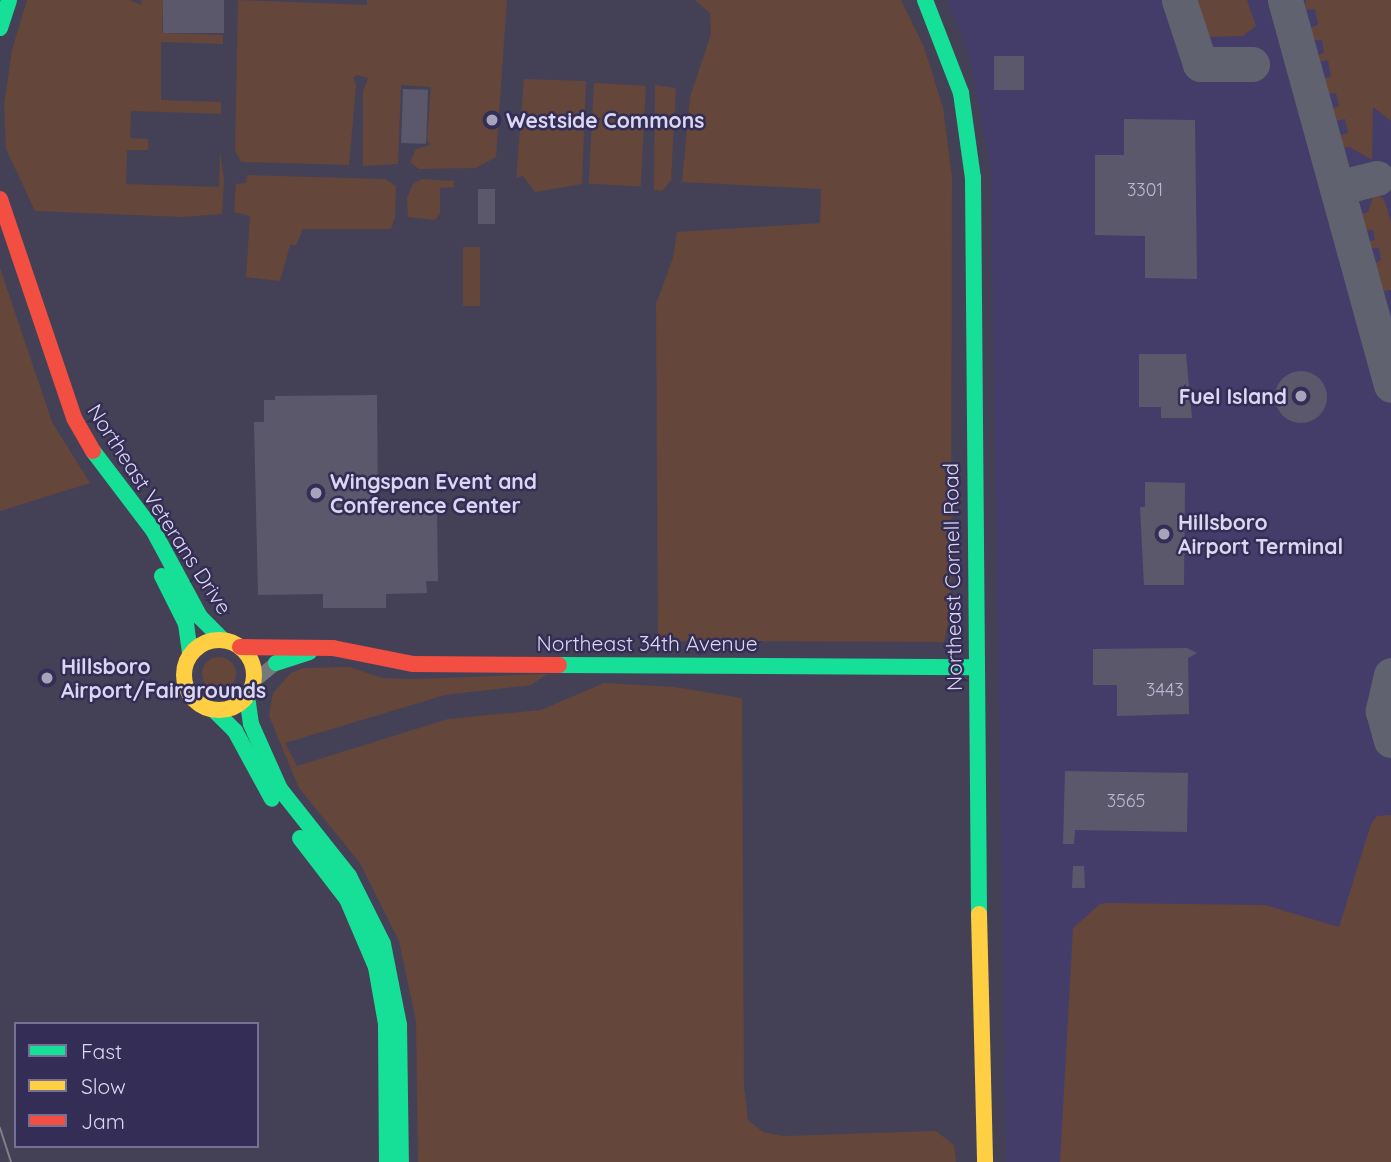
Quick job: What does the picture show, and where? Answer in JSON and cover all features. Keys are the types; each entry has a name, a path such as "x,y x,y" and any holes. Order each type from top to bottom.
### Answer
{"main road":[{"path":"0,28 9,0"},
{"name":"Northeast Cornell Road","path":"925,0 961,93 973,178 974,667 985,1162"},
{"name":"Northeast Veterans Drive","path":"0,199 74,418 91,449 153,530 200,617 223,640"},
{"name":"Northeast Veterans Drive","path":"0,241 64,428 145,542 186,624 190,654"},
{"path":"387,1162 386,1024 370,946 337,883 281,813 235,731 214,710 196,701 186,688 184,670 190,654 204,643 223,640 240,647 252,663 251,724 280,789 349,876 383,944 398,1005 401,1162"},
{"name":"Northeast 34th Avenue","path":"240,647 320,648 414,664 974,667"},
{"name":"Northeast 34th Avenue","path":"276,663 320,648"},
{"path":"214,710 234,707 251,689"}],"street":[{"name":"Northeast 34th Avenue","path":"251,689 276,663"}],"shaded area":[{"path":"27,0 130,0 141,5 142,0 163,0 162,33 223,35 223,44 161,42 161,100 221,102 221,114 131,111 130,138 148,139 148,150 127,150 126,184 219,187 220,152 224,179 222,214 182,217 35,211 6,149 4,105 12,50"},
{"path":"238,0 367,5 367,0 507,0 496,157 476,168 419,169 410,162 416,149 431,145 427,140 431,87 401,85 398,164 363,166 363,92 368,78 357,75 353,77 356,86 349,165 241,162 235,150"},
{"path":"695,0 901,0 924,47 943,108 952,177 951,610 944,642 658,641 656,304 673,258 677,232 820,223 821,189 682,182 690,97 711,34 710,13"},
{"path":"947,0 1391,0 1391,1162 1006,1162 991,170 968,49"},
{"path":"1191,0 1247,0 1256,26 1243,36 1205,37"},
{"path":"1306,0 1391,0 1391,121 1373,107 1372,160 1350,147 1342,148 1338,136 1348,133 1345,119 1334,121 1331,109 1339,106 1336,93 1328,94 1324,78 1331,77 1328,60 1319,62 1318,55 1324,53 1322,40 1313,40 1310,28 1318,25 1315,9 1305,10"},
{"path":"524,79 586,81 582,184 535,192 523,176 516,178"},
{"path":"594,83 646,86 641,187 589,184"},
{"path":"655,85 676,88 671,181 662,191 654,190"},
{"path":"247,175 385,179 396,186 395,217 391,229 303,229 296,245 290,245 280,281 246,277 250,216 234,212 236,184 246,183"},
{"path":"422,179 454,181 454,187 440,188 440,213 435,220 408,217 407,198 413,184"},
{"path":"1374,193 1384,199 1391,222 1391,290 1381,291 1373,265 1381,260 1379,248 1368,248 1367,242 1375,240 1373,230 1364,230 1360,215 1368,212"},
{"path":"463,247 480,247 480,306 463,306"},
{"path":"0,268 52,422 90,483 0,511"},
{"path":"219,657 231,662 236,674 231,686 219,691 207,686 202,674 207,662"},
{"path":"349,667 383,678 547,674 531,685 445,695 285,743 297,766 448,719 541,710 604,683 674,687 742,698 744,1086 748,1120 763,1132 783,1136 936,1131 954,1145 956,1162 418,1162 416,1021 399,941 360,863 299,788 269,716 273,693 291,673 303,668"},
{"path":"1391,815 1391,1162 1060,1162 1073,928 1100,904 1109,903 1265,905 1339,927 1371,824 1377,816"}],"building":[{"path":"163,0 224,0 224,33 163,33"},
{"path":"994,56 1024,56 1024,90 994,90"},
{"path":"403,89 428,90 426,144 401,143"},
{"path":"1124,119 1195,120 1197,279 1145,278 1145,236 1095,235 1095,155 1124,155"},
{"path":"478,189 495,189 495,224 478,224"},
{"path":"1139,354 1186,354 1192,418 1161,418 1161,407 1139,407"},
{"name":"Fuel Island","path":"1301,371 1320,378 1327,397 1320,416 1301,423 1282,416 1275,397 1282,378"},
{"name":"Wingspan Event and Conference Center","path":"377,395 378,510 437,511 438,581 426,581 427,593 386,594 386,608 323,608 323,594 258,595 254,422 264,422 264,400 275,400 275,396"},
{"name":"Hillsboro Airport Terminal","path":"1145,482 1185,483 1184,585 1144,585 1140,507 1145,507"},
{"path":"1187,648 1197,653 1188,658 1189,714 1117,716 1117,685 1093,685 1093,649"},
{"path":"1065,771 1188,773 1187,832 1075,830 1074,844 1063,844"},
{"path":"1073,866 1084,866 1085,888 1072,888"}],"taxiway":[{"path":"1179,0 1200,64 1252,64"},
{"path":"1285,0 1391,385"},
{"path":"1337,188 1377,178"},
{"path":"1391,675 1383,711 1391,740"}],"tram line":[{"path":"0,1128 11,1162"}],"traffic: fast":[{"path":"0,28 9,0"},
{"path":"925,0 961,93 973,178 979,914"},
{"path":"93,451 153,530 200,617 223,640"},
{"path":"162,576 186,624 190,654"},
{"path":"276,663 309,652"},
{"path":"559,665 974,667"},
{"path":"247,696 251,724 280,789 349,876 383,944 399,1025 401,1162"},
{"path":"214,710 235,731 272,799"},
{"path":"300,838 347,899 376,967 386,1024 387,1162"}],"traffic: slow":[{"path":"219,640 244,650 254,675 244,700 219,710 194,700 184,675 194,650 219,640"},
{"path":"979,914 985,1162"}],"traffic: jam":[{"path":"0,199 74,418 93,451"},
{"path":"240,647 333,648 413,664 559,665"}],"place":[{"name":"Westside Commons","path":"492,120"},
{"name":"Fuel Island","path":"1301,396"},
{"name":"Wingspan Event and Conference Center","path":"316,493"},
{"name":"Hillsboro Airport Terminal","path":"1164,534"},
{"name":"Hillsboro Airport/Fairgrounds","path":"47,678"}]}
